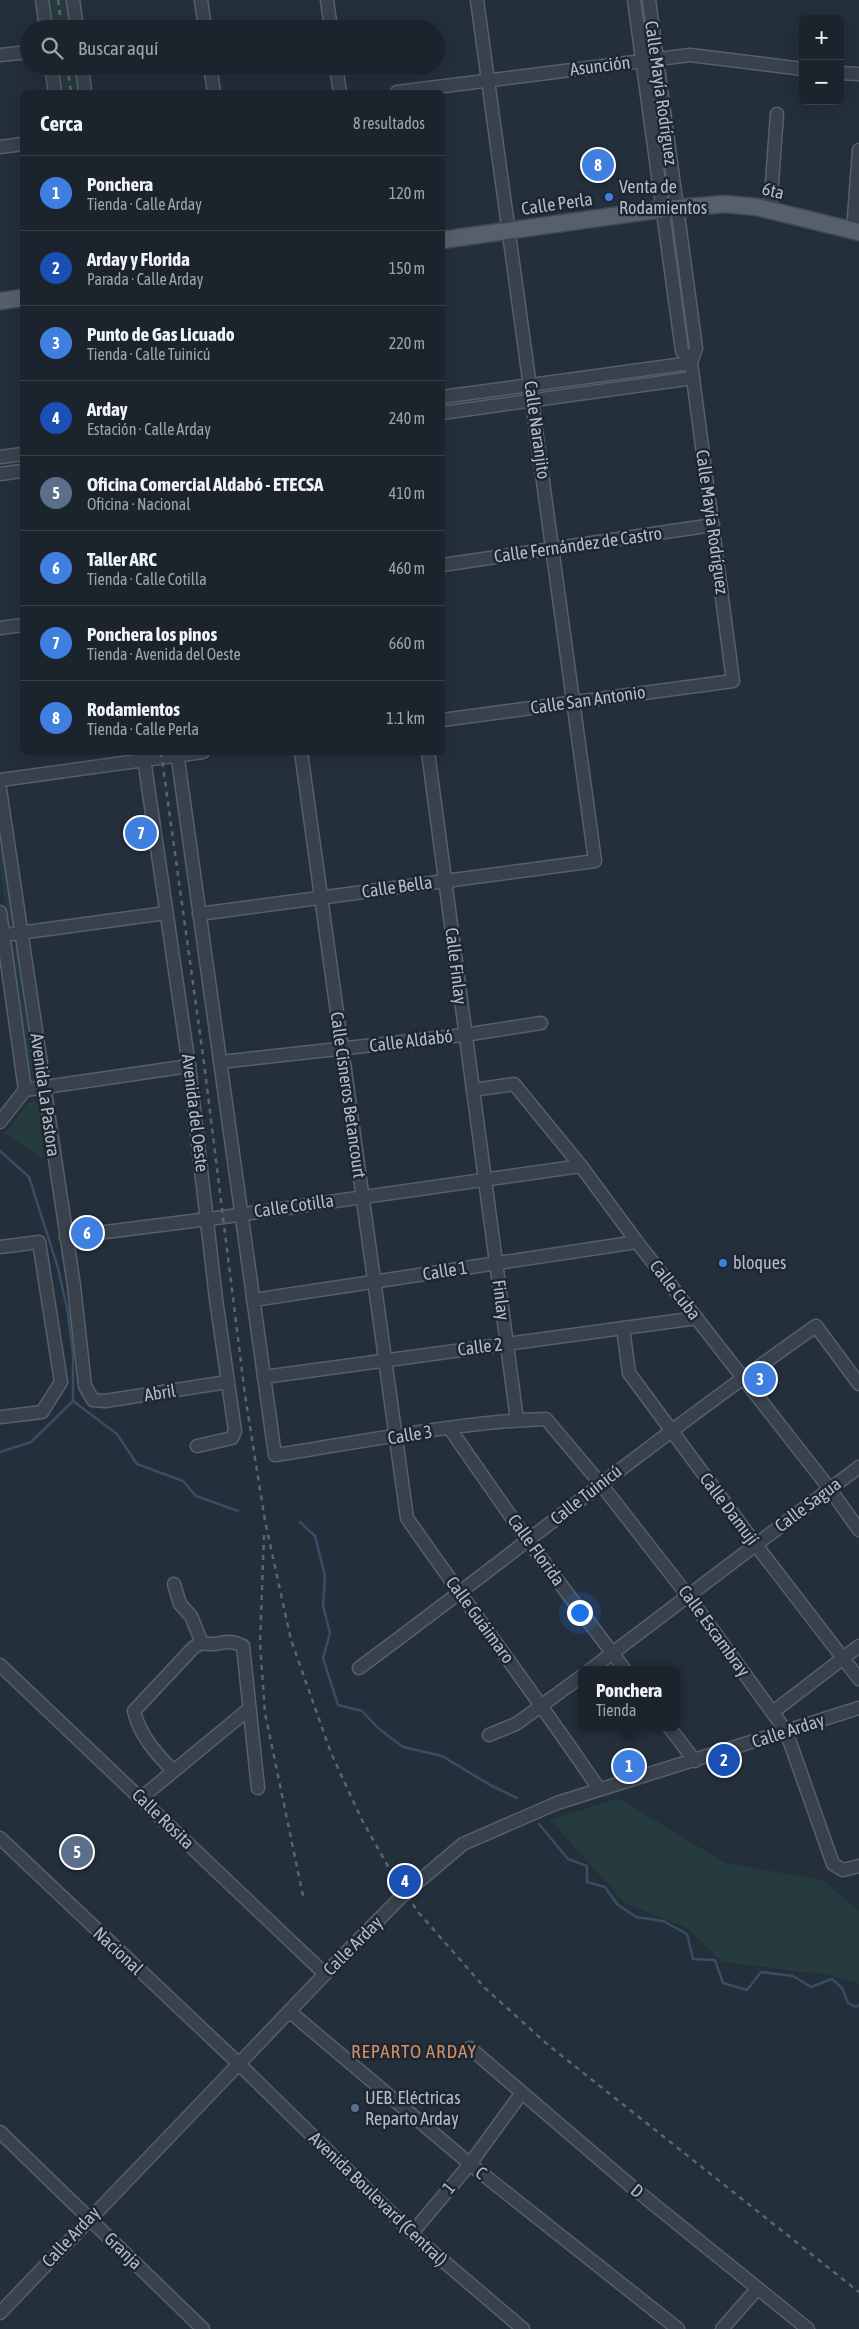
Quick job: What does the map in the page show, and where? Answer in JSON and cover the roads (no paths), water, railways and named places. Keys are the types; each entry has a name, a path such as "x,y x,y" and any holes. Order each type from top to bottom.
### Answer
{"main road":[{"name":"6ta","path":"670,208 725,204 770,210 856,232"},
{"name":"Calle Perla","path":"445,240 670,208"},
{"path":"0,301 20,298"}],"street":[{"path":"42,0 45,20"},
{"path":"73,0 75,20"},
{"path":"201,0 204,20"},
{"path":"327,0 330,20"},
{"name":"Calle Naranjito","path":"477,0 554,548 595,861"},
{"name":"Calle Mayía Rodríguez","path":"634,0 642,61 696,348 691,363 733,681"},
{"name":"Calle Mayía Rodríguez","path":"648,0 656,59 670,208"},
{"path":"0,55 20,53"},
{"name":"Asunción","path":"411,90 690,55 799,69"},
{"path":"844,72 859,74"},
{"path":"52,75 55,90"},
{"path":"83,75 85,90"},
{"path":"211,75 214,90"},
{"path":"337,75 340,90"},
{"path":"770,210 777,114"},
{"path":"0,147 20,144"},
{"path":"856,232 859,150"},
{"path":"445,397 691,363"},
{"path":"445,413 693,378"},
{"path":"0,457 20,454"},
{"path":"0,474 20,471"},
{"name":"Calle Fernández de Castro","path":"445,564 713,525"},
{"path":"0,628 20,624"},
{"name":"Calle San Antonio","path":"445,720 733,681"},
{"path":"0,780 144,756 160,755"},
{"name":"Avenida del Oeste","path":"177,755 274,1455"},
{"name":"Calle Cisneros Betancourt","path":"302,755 320,898 343,1049 396,1437"},
{"name":"Calle Finlay","path":"428,755 464,1035 485,1179"},
{"name":"Avenida del Oeste","path":"144,756 189,1066 227,1382 236,1431 232,1438 197,1446"},
{"name":"Avenida La Pastora","path":"0,789 66,1237 85,1386 93,1400"},
{"name":"Calle Bella","path":"199,914 595,861"},
{"name":"Avenida La Pastora","path":"0,912 25,1090"},
{"path":"2,936 166,913"},
{"name":"Calle Aldabó","path":"220,1062 464,1035 541,1023"},
{"path":"0,1122 25,1090 189,1066"},
{"name":"Calle Cuba","path":"473,1090 514,1084 581,1166 637,1242 830,1488 859,1530"},
{"name":"Calle Cotilla","path":"66,1237 208,1219 581,1166"},
{"name":"Finlay","path":"485,1179 517,1420"},
{"path":"0,1247 39,1242 61,1382 42,1412 0,1417"},
{"name":"Calle 1","path":"253,1300 637,1242"},
{"name":"Calle 2","path":"264,1377 697,1318"},
{"name":"Calle Tuinicú","path":"359,1668 460,1594 600,1484 742,1377 816,1326 859,1384"},
{"name":"Calle Damují","path":"623,1328 629,1373 756,1545 859,1679"},
{"name":"Abril","path":"93,1400 105,1402 227,1382"},
{"name":"Calle 3","path":"274,1455 517,1420 546,1419"},
{"name":"Calle Escambray","path":"546,1419 688,1596 786,1731 833,1864 838,1869 846,1870 859,1866"},
{"name":"Calle Florida","path":"450,1429 528,1541 622,1666"},
{"name":"Calle Guáimaro","path":"396,1437 407,1518 460,1594 542,1705 598,1789"},
{"name":"Calle Sagua","path":"595,1666 859,1467"},
{"path":"174,1584 180,1604 191,1616 202,1642"},
{"path":"172,1771 150,1747 136,1721 134,1711 194,1647 202,1642 209,1644 229,1640 243,1646 258,1788"},
{"path":"773,1712 859,1646"},
{"name":"Calle Rosita","path":"0,1665 325,1974"},
{"path":"489,1735 516,1724 578,1679"},
{"name":"Calle Arday","path":"0,2313 325,1974 405,1893 463,1844 513,1821 598,1789 695,1761 859,1708"},
{"path":"141,1798 249,1709"},
{"path":"672,1731 695,1761"},
{"name":"Nacional","path":"0,1838 238,2063"},
{"name":"C","path":"289,2011 470,2164 678,2329"},
{"name":"D","path":"470,2048 521,2094 808,2329"},
{"name":"Avenida Boulevard (Central)","path":"238,2063 412,2233 523,2329"},
{"name":"1","path":"412,2233 470,2164 521,2094"},
{"name":"Granja","path":"0,2132 203,2329"},
{"path":"722,2329 757,2289"}],"waterway":[{"path":"0,1151 29,1177 58,1268 68,1313 73,1354 73,1401 31,1442 0,1452"},
{"path":"73,1401 117,1434 137,1464 183,1481 196,1496 238,1511"},
{"path":"300,1522 315,1536 325,1576 323,1606 330,1633 323,1658 338,1705 362,1711 378,1728 403,1747 442,1756 490,1785 517,1798"},
{"path":"539,1824 568,1859 587,1866 587,1882 605,1887 617,1904 636,1917 663,1921 687,1934 693,1959 715,1960 723,1983 747,1990 761,1972 793,1976 811,1987 832,1979 842,1988 848,2003 856,2007 859,2005"}],"railway":[{"path":"58,0 61,20"},
{"path":"68,75 71,90"},
{"path":"161,755 204,1063 245,1395 265,1521 291,1640 331,1753 362,1820 394,1877 419,1913 485,1988 547,2044 859,2292"},
{"path":"264,1535 260,1644 265,1713 303,1896"}],"place":[{"name":"Rodamientos","path":"598,165"},
{"name":"Venta de Rodamientos","path":"609,197"},
{"name":"Ponchera los pinos","path":"141,833"},
{"name":"Taller ARC","path":"87,1233"},
{"name":"bloques","path":"723,1263"},
{"name":"Punto de Gas Licuado","path":"760,1379"},
{"name":"Arday y Florida","path":"724,1760"},
{"name":"Ponchera","path":"629,1766"},
{"name":"Oficina Comercial Aldabó - ETECSA","path":"77,1852"},
{"name":"Arday","path":"405,1881"},
{"name":"UEB. Eléctricas Reparto Arday","path":"355,2108"}],"district":[{"name":"REPARTO ARDAY","path":"414,2051"}]}
